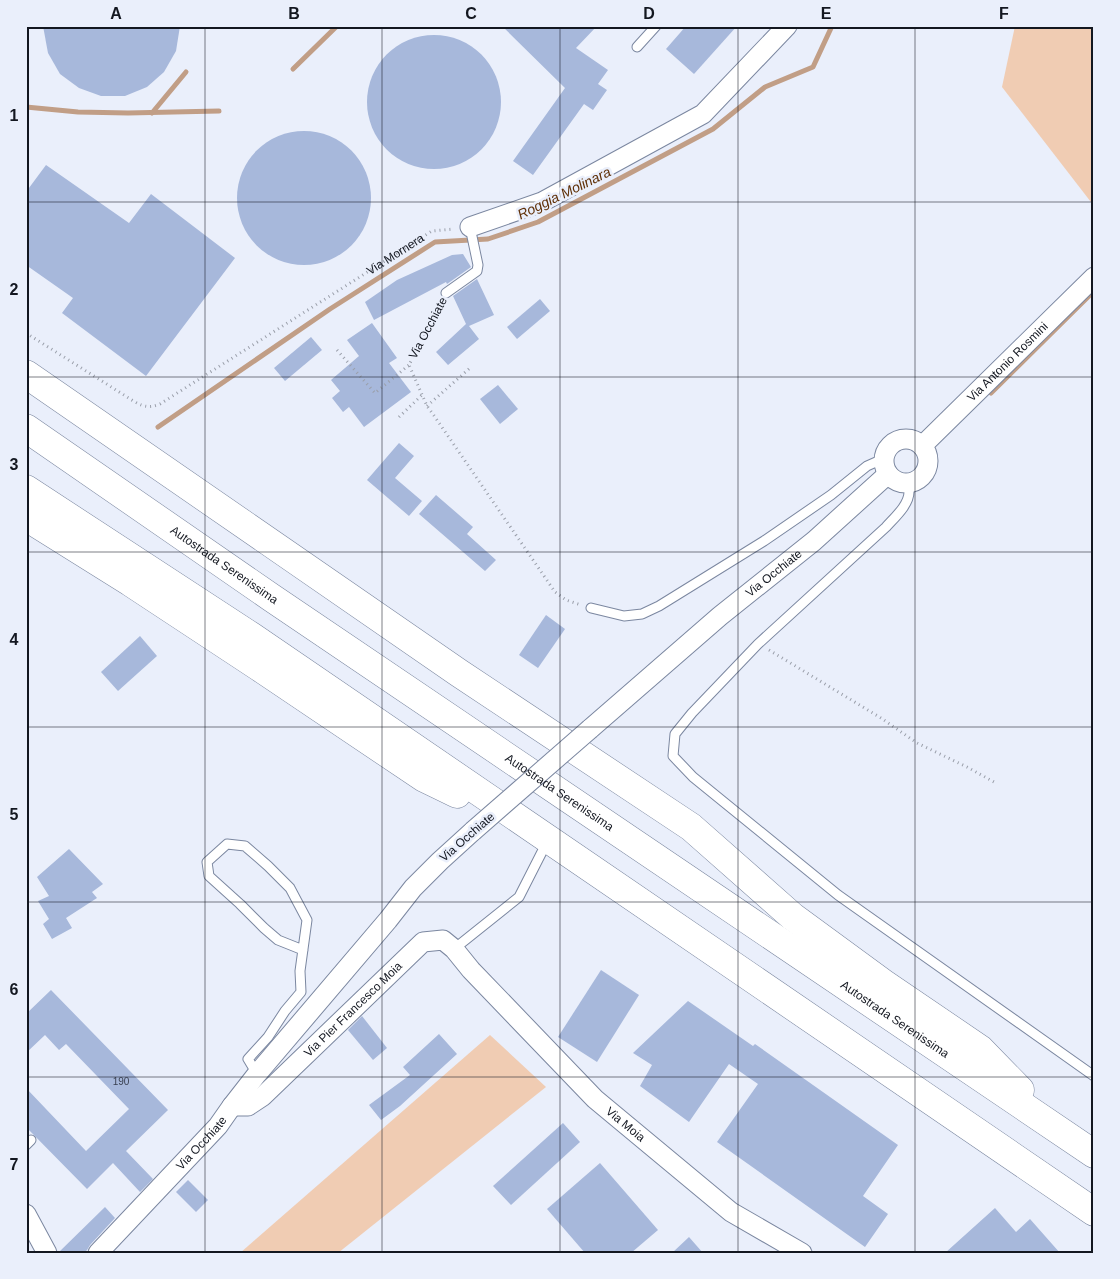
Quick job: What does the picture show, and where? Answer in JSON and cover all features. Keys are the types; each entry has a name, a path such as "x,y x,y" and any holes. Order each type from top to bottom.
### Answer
{"highway":[{"path":"26,374 459,673 690,826 793,917 883,983 980,1049 1057,1129"},
{"name":"Autostrada Serenissima","path":"26,428 297,615 1094,1154"},
{"path":"26,488 251,636 1094,1212"},
{"path":"26,517 243,656 424,778 548,839"}],"street":[{"path":"471,232 542,202 703,114 787,26"},
{"name":"Via Antonio Rosmini","path":"922,446 1094,277"},
{"path":"901,439 916,441 922,446 928,458 928,465 921,478 915,482 897,482 886,468 884,454 888,447 901,439"},
{"name":"Via Occhiate","path":"98,1253 218,1126 257,1074 413,888 440,861 720,616 814,541 886,468"},
{"name":"Via Pier Francesco Moia","path":"232,1106 248,1106 263,1096 423,942 443,940 454,949"},
{"name":"Via Moia","path":"454,949 471,970 595,1099 731,1212 802,1253"},
{"path":"26,1214 42,1251"}],"lane":[{"path":"637,47 656,26"},
{"name":"Via Occhiate","path":"446,293 477,271 478,265 471,232"},
{"path":"591,608 624,616 642,614 659,606 764,541 831,495 867,466 876,462 886,468"},
{"path":"908,483 908,498 886,527 758,644 692,713 675,734 674,756 693,777 838,895 1094,1076"},
{"path":"454,949 518,898 548,839"},
{"path":"257,1074 248,1059 301,992 300,971 307,920 290,888 268,866 245,846 227,844 207,862 209,876 278,940 302,950"}],"path":[{"name":"Via Mornera","path":"26,333 134,402 149,408 160,404 432,231 471,232"},
{"name":"Via Occhiate","path":"446,293 409,365 427,406 555,592 566,600 591,608"},
{"path":"337,350 375,393 409,365"},
{"path":"427,406 470,368"},
{"path":"399,417 422,395"},
{"path":"758,644 881,718 917,743 968,767 994,782"}],"shaded area":[{"path":"1015,26 1094,26 1094,206 1002,87"},
{"path":"490,1035 546,1087 338,1253 240,1253"}],"building":[{"path":"43,26 180,26 176,51 164,72 147,87 125,96 101,96 79,88 60,74 48,53"},
{"path":"502,26 597,26 576,48 608,70 598,84 607,90 593,110 584,104 533,175 513,161 565,88"},
{"path":"686,26 737,26 694,74 666,49"},
{"path":"434,35 460,40 482,54 496,76 501,102 496,128 482,150 460,164 434,169 408,164 386,150 372,128 367,102 372,76 386,54 408,40"},
{"path":"304,131 330,136 352,150 366,172 371,198 366,224 352,246 330,260 304,265 278,260 256,246 242,224 237,198 242,172 256,150 278,136"},
{"path":"46,165 129,223 151,194 235,258 146,376 62,313 73,298 26,265 26,192"},
{"path":"463,254 471,267 447,284 446,282 374,320 365,302 397,280 452,255"},
{"path":"477,279 494,315 469,326 479,339 448,365 436,352 466,324 453,296"},
{"path":"540,299 550,311 517,339 507,327"},
{"path":"372,323 397,358 389,363 411,392 364,427 349,407 343,412 332,398 340,391 331,380 359,356 347,340"},
{"path":"311,337 322,350 285,381 274,368"},
{"path":"498,385 518,409 500,424 480,399"},
{"path":"399,443 414,456 395,478 422,501 409,516 367,480"},
{"path":"436,495 473,527 467,534 496,560 485,571 419,514"},
{"path":"546,615 565,629 538,668 519,655"},
{"path":"140,636 157,656 118,691 101,672"},
{"path":"69,849 103,884 92,892 97,898 66,918 72,928 52,939 43,924 49,919 38,901 49,896 37,877"},
{"path":"601,970 639,995 597,1062 558,1037"},
{"path":"51,990 168,1110 126,1151 153,1179 140,1192 113,1163 87,1189 26,1127 26,1088 86,1151 129,1109 66,1044 59,1050 45,1035 26,1053 26,1014"},
{"path":"688,1001 753,1046 755,1044 898,1145 863,1196 888,1214 865,1247 717,1142 758,1084 729,1064 689,1122 640,1086 652,1065 633,1053"},
{"path":"362,1016 387,1048 373,1060 348,1030"},
{"path":"439,1034 457,1054 400,1106 381,1120 369,1105 410,1075 403,1067"},
{"path":"563,1123 580,1142 511,1205 493,1186"},
{"path":"600,1163 658,1230 631,1253 585,1253 547,1209"},
{"path":"188,1180 208,1200 196,1212 176,1192"},
{"path":"105,1207 115,1218 84,1253 58,1253"},
{"path":"995,1208 1016,1232 1030,1219 1060,1253 945,1253"},
{"path":"689,1237 703,1253 672,1253"}],"waterway":[{"path":"293,69 337,26"},
{"name":"Roggia Molinara","path":"158,427 330,309 435,242 488,239 538,222 713,129 765,87 813,67 832,26"},
{"path":"152,113 186,72"},
{"path":"26,107 78,112 219,111"},
{"path":"991,393 1094,291"}]}
